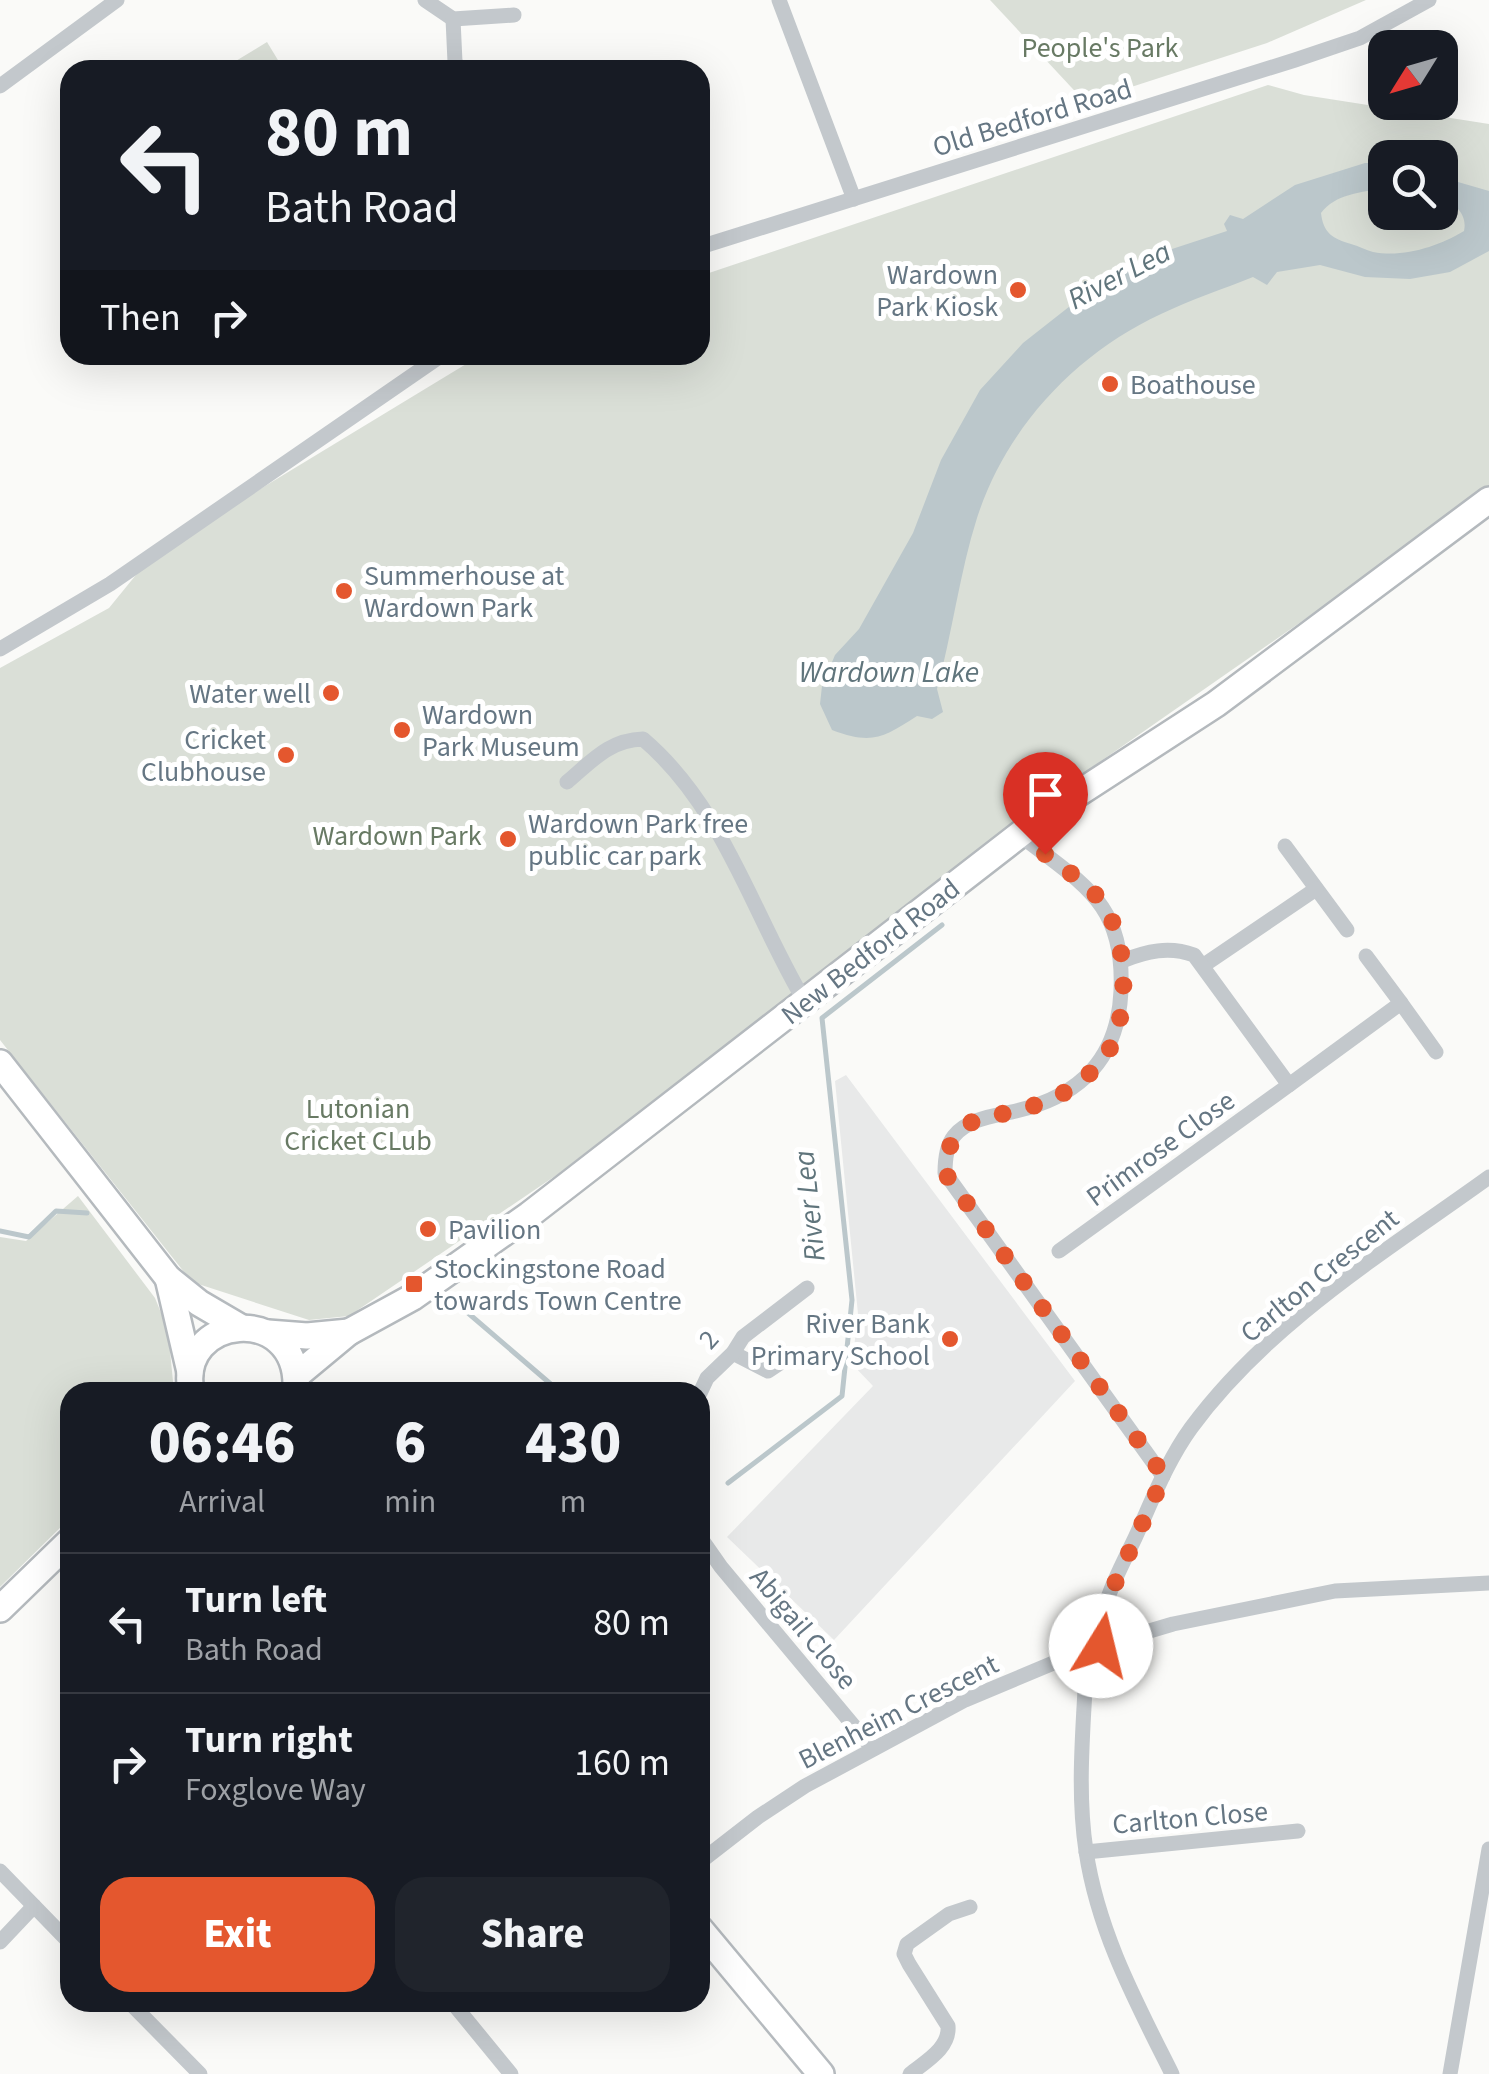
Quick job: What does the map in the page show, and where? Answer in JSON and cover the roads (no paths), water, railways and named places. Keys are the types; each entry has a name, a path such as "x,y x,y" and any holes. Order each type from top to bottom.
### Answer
{"main road":[{"name":"New Bedford Road","path":"298,1382 349,1332 413,1297 528,1215 1020,835 1227,696 1489,500"},
{"path":"0,1063 168,1278 191,1382"},
{"name":"New Bedford Road","path":"168,1278 198,1303 240,1327 268,1334 308,1336 349,1332"},
{"path":"191,1382 196,1355 207,1341 222,1331 240,1327"},
{"path":"268,1334 282,1344 292,1359 296,1382"},
{"path":"0,1609 60,1550"},
{"path":"710,1941 821,2074"}],"street":[{"path":"0,86 116,0"},
{"path":"425,0 454,19 514,15"},
{"path":"778,0 854,199"},
{"name":"Old Bedford Road","path":"710,243 1360,38 1429,0"},
{"path":"454,19 455,60"},
{"path":"0,649 110,584 427,365"},
{"path":"567,782 608,746 622,740 643,740 672,764 718,833 804,1002"},
{"path":"1020,835 1095,894 1113,923 1122,961 1114,1040 1098,1066 1072,1088 1037,1106 974,1120 954,1136 945,1173 1164,1476"},
{"path":"1285,846 1347,930"},
{"path":"1204,965 1316,889"},
{"path":"1122,961 1146,952 1177,949 1194,956 1289,1085"},
{"path":"1366,956 1436,1052"},
{"name":"Primrose Close","path":"1059,1252 1401,1003"},
{"name":"Carlton Crescent","path":"1101,1646 1102,1612 1164,1476 1189,1431 1212,1402 1330,1291 1489,1176"},
{"name":"2","path":"706,1382 734,1353 743,1337 808,1288"},
{"path":"734,1353 768,1371 783,1361"},
{"path":"696,1361 710,1375"},
{"name":"Abigail Close","path":"710,1550 873,1749"},
{"name":"Blenheim Crescent","path":"710,1855 805,1786 965,1700 1082,1651 1173,1624 1335,1591 1489,1583"},
{"path":"1082,1651 1086,1672 1082,1765 1086,1852 1110,1944 1172,2074"},
{"name":"Carlton Close","path":"1086,1852 1298,1832"},
{"path":"1450,2074 1489,1849"},
{"path":"0,1871 60,1933"},
{"path":"0,1942 34,1906"},
{"path":"910,2074 949,2036 948,2026 904,1954 906,1944 949,1914 970,1906"},
{"path":"139,2012 200,2074"},
{"path":"460,2012 511,2074"}],"water":[{"name":"Wardown Lake","path":"1368,163 1368,191 1334,202 1321,213 1322,220 1334,237 1385,253 1432,246 1464,231 1458,210 1458,182 1489,191 1489,251 1450,272 1410,279 1365,277 1320,265 1277,272 1267,285 1253,277 1161,314 1100,350 1073,372 1025,424 990,485 971,538 937,689 943,712 932,719 917,716 877,737 857,737 832,730 820,704 822,686 835,655 859,629 913,533 941,460 980,390 1023,343 1093,288 1172,249 1227,231 1224,224 1230,215 1243,219 1295,185"}],"waterway":[{"name":"River Lea","path":"728,1483 842,1396 852,1300 822,1018 942,925"},
{"name":"River Lea","path":"0,1231 29,1237 56,1211 87,1213"},
{"name":"River Lea","path":"454,1301 548,1382"}],"place":[{"name":"Wardown Park Kiosk","path":"1018,290"},
{"name":"Boathouse","path":"1110,384"},
{"name":"Summerhouse at Wardown Park","path":"344,591"},
{"name":"Water well","path":"331,693"},
{"name":"Wardown Park Museum","path":"402,730"},
{"name":"Cricket Clubhouse","path":"286,755"},
{"name":"Wardown Park free public car park","path":"508,839"},
{"name":"Pavilion","path":"428,1229"},
{"name":"Stockingstone Road towards Town Centre","path":"414,1284"},
{"name":"River Bank Primary School","path":"950,1339"}],"park label":[{"name":"People's Park","path":"1100,47"},
{"name":"Wardown Park","path":"397,835"},
{"name":"Lutonian Cricket CLub","path":"358,1124"}]}
